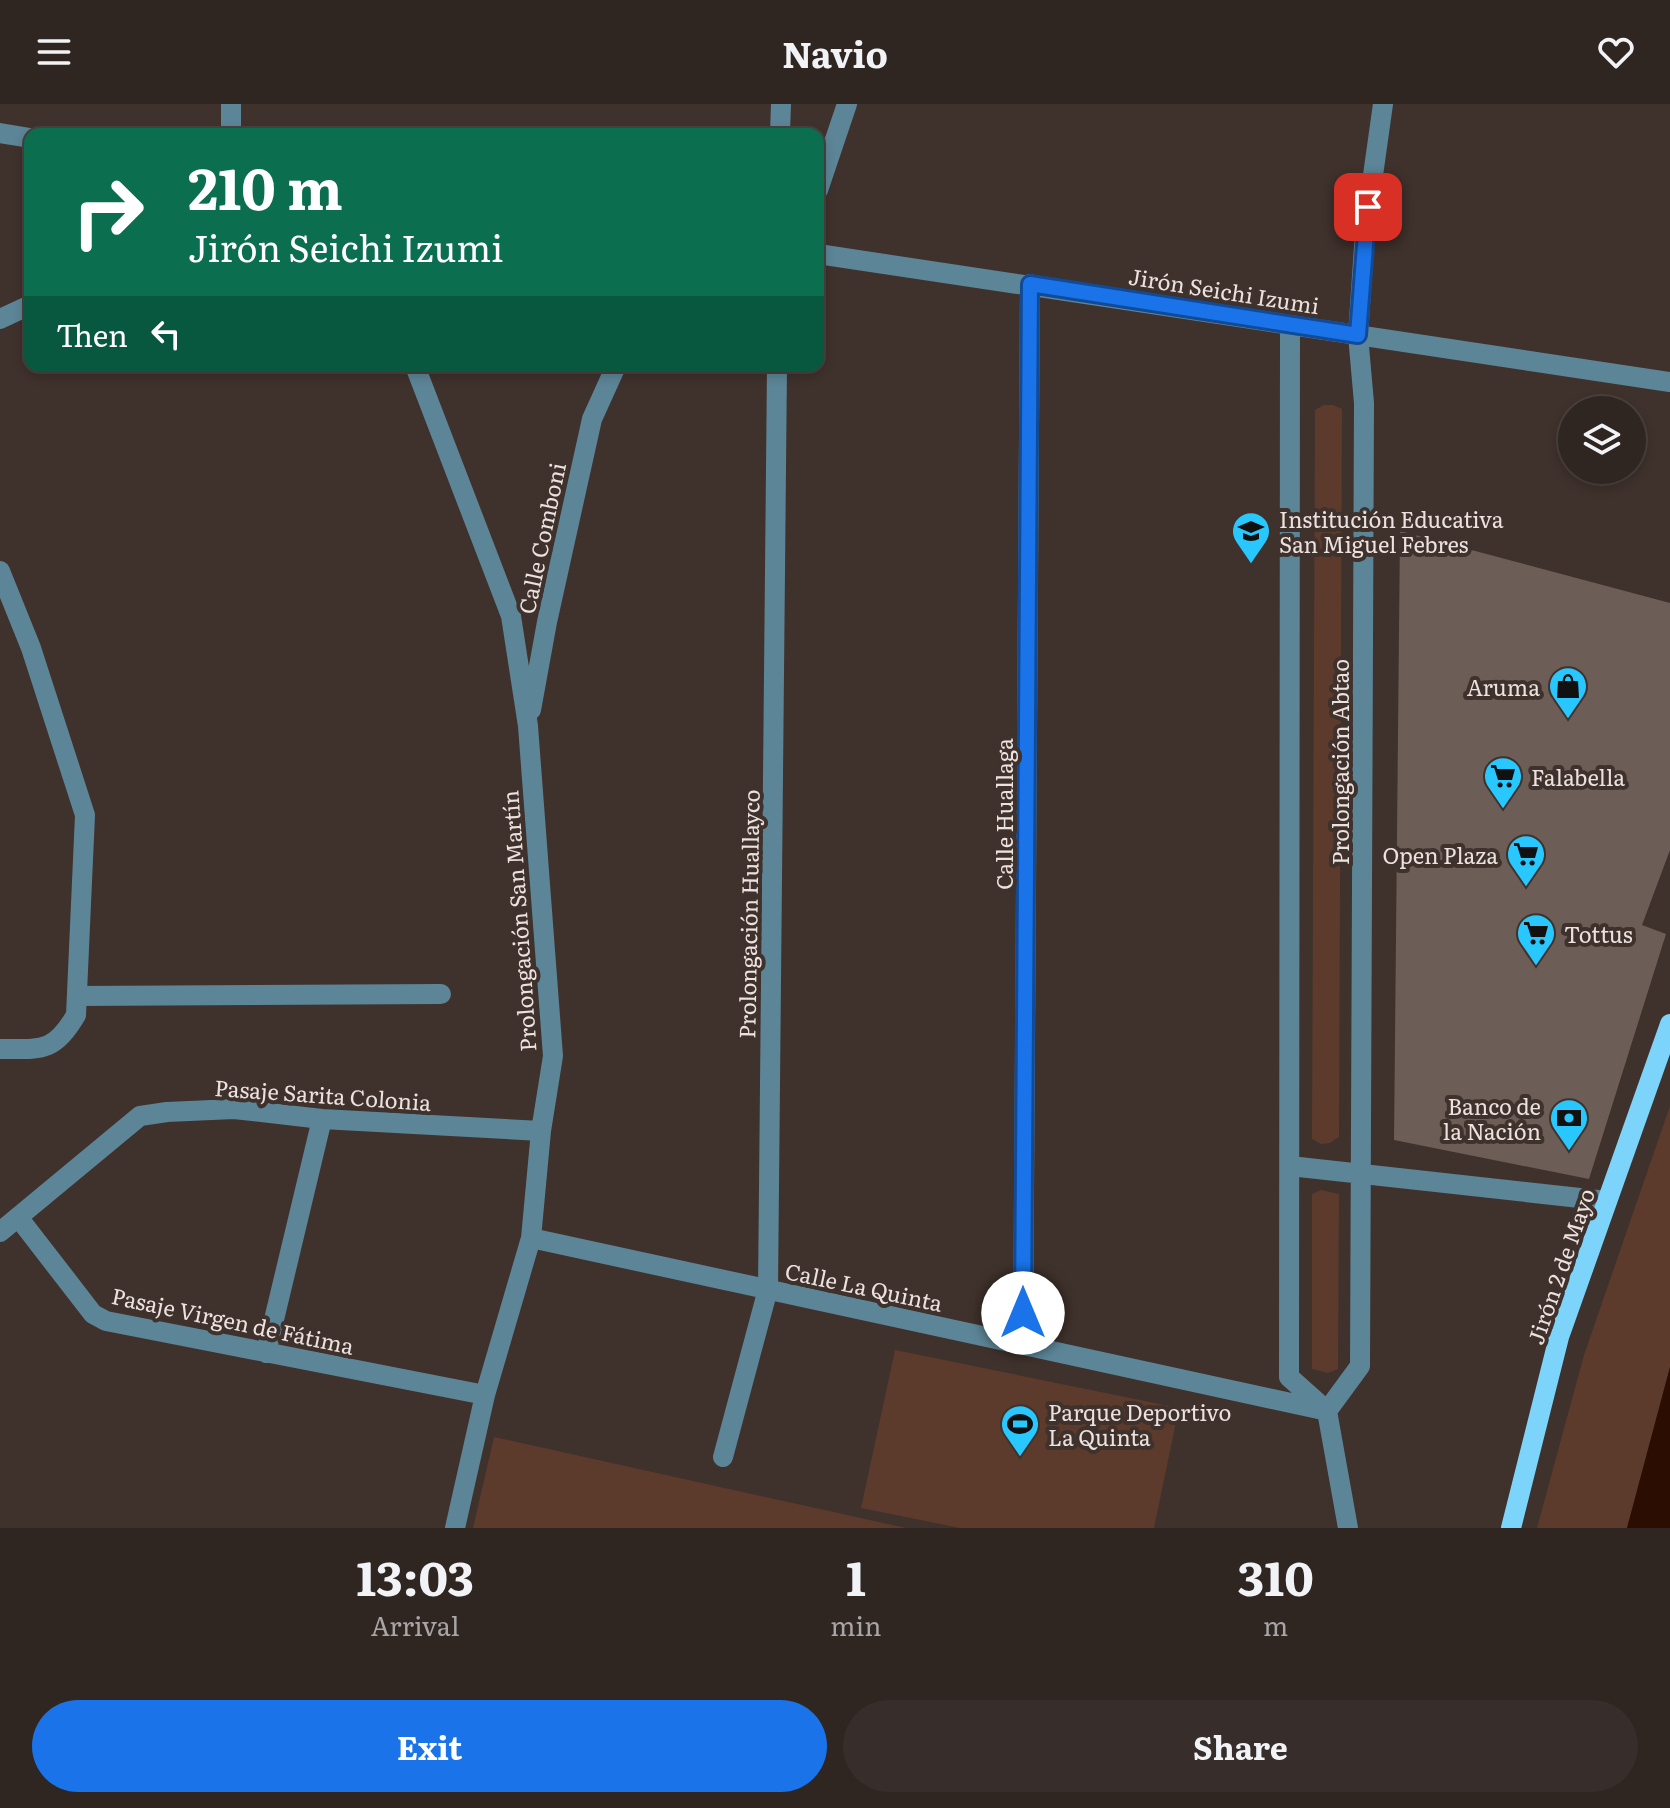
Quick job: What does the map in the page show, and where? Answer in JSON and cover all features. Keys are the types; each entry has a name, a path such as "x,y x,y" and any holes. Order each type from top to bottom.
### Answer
{"main road":[{"name":"Jirón 2 de Mayo","path":"1511,1528 1559,1337 1670,1024"}],"street":[{"path":"231,104 231,128"},
{"path":"780,128 781,104"},
{"path":"824,172 847,104"},
{"name":"Prolongación Abtao","path":"1327,1411 1360,1366 1364,403 1358,335 1365,232 1383,104"},
{"path":"0,133 24,137"},
{"name":"Jirón Seichi Izumi","path":"824,255 1670,382"},
{"name":"Calle Huallaga","path":"1023,1345 1030,284"},
{"path":"0,319 24,308"},
{"path":"1290,325 1289,1377 1327,1411 1348,1528"},
{"name":"Prolongación San Martín","path":"417,372 511,616 528,726 553,1056 541,1131 531,1238 485,1395 455,1528"},
{"name":"Calle Comboni","path":"528,726 547,622 592,419 613,372"},
{"name":"Prolongación Huallayco","path":"723,1457 768,1289 777,372"},
{"path":"0,571 31,648 85,815 76,1015 66,1032 52,1045 0,1049"},
{"path":"77,996 441,994"},
{"name":"Pasaje Sarita Colonia","path":"0,1232 140,1116 234,1109 322,1119 541,1131"},
{"path":"266,1353 322,1119"},
{"path":"1290,1166 1607,1201"},
{"name":"Pasaje Virgen de Fátima","path":"18,1217 93,1314 106,1321 485,1395"},
{"name":"Calle La Quinta","path":"531,1238 1327,1411"}],"shaded area":[{"path":"1324,405 1342,409 1339,1137 1321,1144 1312,1139 1315,410"},
{"path":"1670,1106 1670,1367 1627,1528 1537,1528 1584,1355"},
{"path":"1321,1190 1339,1194 1338,1369 1328,1373 1312,1369 1312,1194"},
{"name":"Parque Deportivo La Quinta","path":"895,1350 1179,1408 1154,1528 960,1528 861,1508"},
{"path":"1670,1367 1670,1528 1627,1528"},
{"path":"494,1437 906,1528 473,1528"}],"building":[{"name":"Open Plaza","path":"1400,531 1670,603 1670,850 1642,925 1666,934 1589,1179 1394,1140"}],"place":[{"name":"Institución Educativa San Miguel Febres","path":"1251,565"},
{"name":"Aruma","path":"1568,720"},
{"name":"Falabella","path":"1503,810"},
{"name":"Open Plaza","path":"1526,888"},
{"name":"Tottus","path":"1536,967"},
{"name":"Banco de la Nación","path":"1569,1152"},
{"name":"Parque Deportivo La Quinta","path":"1020,1458"}],"route":[{"path":"1023,1313 1030,284 1358,335 1368,207"}]}
